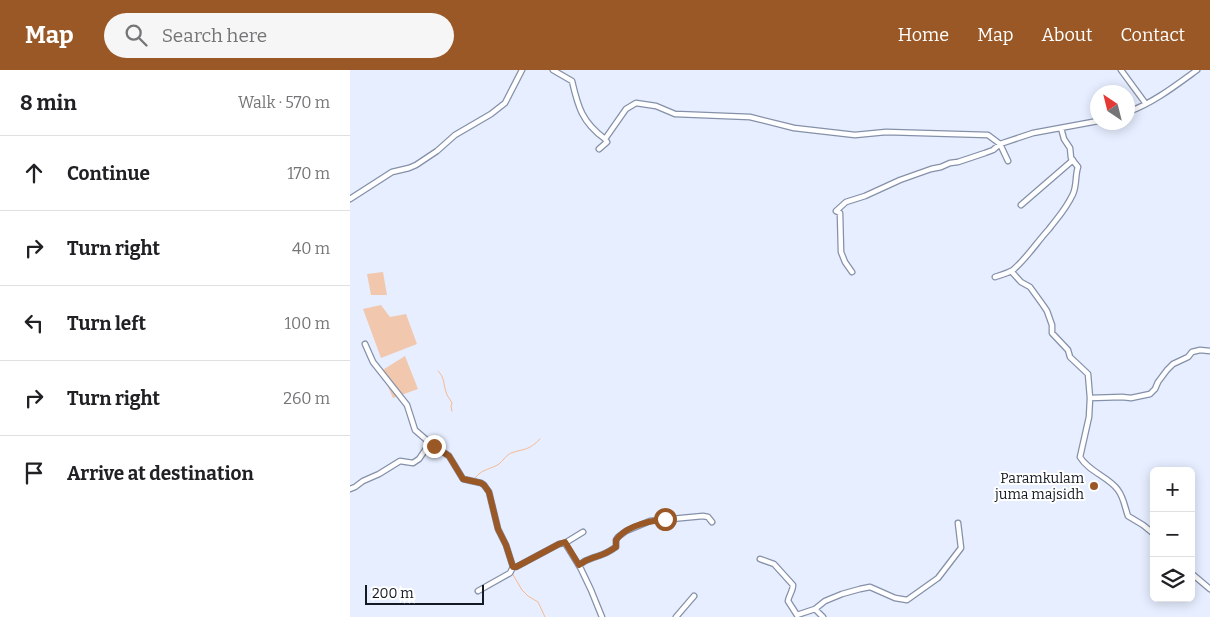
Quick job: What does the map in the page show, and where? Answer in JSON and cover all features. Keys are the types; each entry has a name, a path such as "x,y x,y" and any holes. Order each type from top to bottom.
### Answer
{"street":[{"path":"350,199 392,172 416,165 437,151 454,135 505,103 522,70"},
{"path":"553,70 572,81 580,111 594,131 605,139"},
{"path":"1122,70 1146,104"},
{"path":"1135,109 1166,93 1197,70"},
{"path":"599,149 606,142 605,139 626,109 636,103 656,106 676,114 750,116 794,128 855,135 886,132 988,135 1000,144 1008,161"},
{"path":"852,272 841,252 840,214 836,211 846,202 931,169 993,150 1000,144 1033,134 1090,123"},
{"path":"995,277 1012,271 1032,250 1067,207 1074,192 1078,167 1071,158 1070,148 1064,139 1061,128"},
{"path":"1021,205 1073,160"},
{"path":"1012,271 1043,304 1052,326 1052,333 1068,350 1070,357 1088,374 1090,417 1080,457 1084,463 1118,489 1128,516 1150,531"},
{"path":"365,344 373,362 407,405 415,430 428,444 449,456 463,479 481,483 489,492 498,529 506,545 513,567 510,573 478,591"},
{"path":"1090,398 1131,398 1150,394 1173,364 1188,357 1192,352 1210,350"},
{"path":"350,489 400,462 413,463 419,459 428,444"},
{"path":"579,565 592,557 608,552 616,547 616,540 626,531 650,521 703,516 708,517 712,522"},
{"path":"760,559 774,564 793,585 788,601 797,615 815,609 825,600 860,588 870,587 894,598 907,600 938,578 961,548 958,523"},
{"path":"513,567 583,532"},
{"path":"565,542 579,565 602,617"},
{"path":"1195,576 1210,589"},
{"path":"676,617 694,596"},
{"path":"815,609 823,617"}],"shaded area":[{"path":"383,272 387,295 371,295 367,274"},
{"path":"381,305 390,317 406,314 417,344 381,358 363,309"},
{"path":"405,356 418,389 393,398 381,371"}],"waterway":[{"path":"438,371 442,376 446,393 452,403 452,411"},
{"path":"475,478 484,471 499,464 509,454 530,447 540,439"},
{"path":"512,573 522,590 538,602 545,617"}],"place":[{"name":"Paramkulam juma majsidh","path":"1094,486"}],"route":[{"path":"434,446 449,456 463,479 481,483 489,492 498,529 506,545 513,567 565,542 579,565 592,557 600,556 616,547 616,540 626,531 650,521 665,519"}]}
